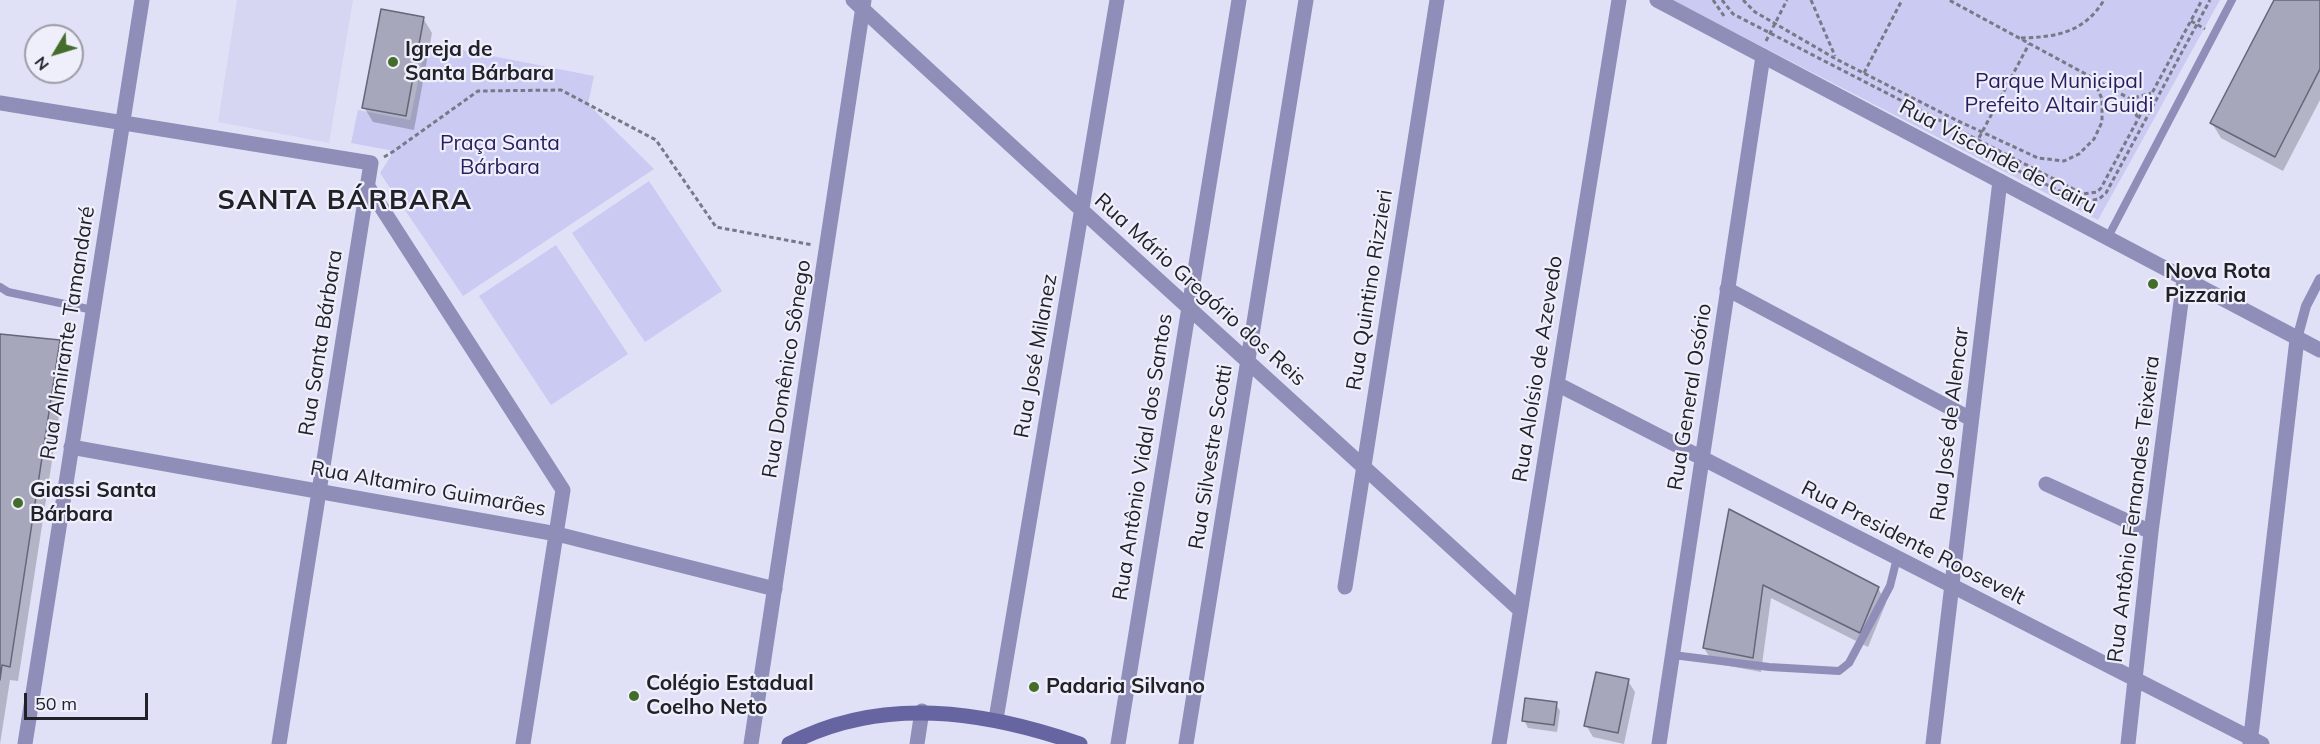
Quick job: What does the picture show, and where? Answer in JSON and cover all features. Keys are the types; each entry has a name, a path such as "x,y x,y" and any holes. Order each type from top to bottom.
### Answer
{"main road":[{"path":"789,744 828,728 857,720 897,712 922,711 967,714 996,719 1071,742"}],"street":[{"name":"Rua Almirante Tamandaré","path":"25,744 142,0"},
{"name":"Rua José Milanez","path":"996,719 1117,0"},
{"name":"Rua Antônio Vidal dos Santos","path":"1118,744 1239,0"},
{"name":"Rua Silvestre Scotti","path":"1186,744 1306,0"},
{"name":"Rua Quintino Rizzieri","path":"1345,587 1437,0"},
{"name":"Rua Aloísio de Azevedo","path":"1499,744 1618,0"},
{"name":"Rua Visconde de Cairu","path":"1657,0 2320,350"},
{"name":"Rua Mário Gregório dos Reis","path":"859,3 1189,306 1247,363 1364,466 1520,610"},
{"name":"Rua Domênico Sônego","path":"751,744 826,247 859,3"},
{"name":"Rua General Osório","path":"1659,744 1763,56"},
{"path":"0,102 371,163"},
{"name":"Rua Santa Bárbara","path":"279,744 371,163"},
{"name":"Rua José de Alencar","path":"1933,744 2000,181"},
{"path":"367,185 563,490 523,744"},
{"name":"Rua Antônio Fernandes Teixeira","path":"2128,744 2151,532 2184,279"},
{"path":"2254,742 2297,339 2306,306 2320,279"},
{"path":"1728,289 1971,419"},
{"name":"Rua Presidente Roosevelt","path":"1557,384 2254,742"},
{"name":"Rua Altamiro Guimarães","path":"71,447 557,534 775,589"},
{"path":"2046,484 2151,532"},
{"path":"917,744 922,711"}],"lane":[{"path":"2107,239 2232,0"},
{"path":"0,287 9,292 93,310"},
{"path":"1673,655 1770,667 1839,671 1849,663 1890,586 1897,558"}],"path":[{"path":"1713,0 1728,20"},
{"path":"1722,0 1733,14 2083,194 2097,192 2101,188 2202,0"},
{"path":"1743,0 1755,12 1836,59 2038,158 2064,161 2079,154 2094,139 2102,122 2102,99 2093,78"},
{"path":"1763,56 1766,40 1787,0"},
{"path":"1811,0 1836,59"},
{"path":"1864,73 1902,0"},
{"path":"1949,0 2130,99 2139,119"},
{"path":"2019,38 2049,37 2079,27 2097,12 2104,0"},
{"path":"2004,163 2073,199 2082,202 2099,199 2106,193 2210,0"},
{"path":"1766,40 1776,46"},
{"path":"1966,164 2029,44"},
{"path":"371,163 394,151 478,91 561,90 656,140 716,226 826,247"},
{"path":"2130,99 2153,92"},
{"path":"1964,143 1974,148"}],"shaded area":[{"path":"237,0 353,0 329,143 218,122"}],"green space":[{"name":"Parque Municipal Prefeito Altair Guidi","path":"1672,0 2220,0 2098,220"},
{"name":"Praça Santa Bárbara","path":"426,43 594,76 588,104 654,169 463,296 380,173 394,151 351,143 358,110 410,120"},
{"path":"649,181 722,291 645,342 572,233"},
{"path":"556,245 628,354 551,405 479,296"}],"building":[{"path":"2274,0 2320,0 2320,69 2275,157 2210,123"},
{"name":"Igreja de Santa Bárbara","path":"381,9 424,17 406,116 362,108"},
{"name":"Giassi Santa Bárbara","path":"0,334 60,340 10,667 2,665 0,680"},
{"path":"1729,509 1879,587 1860,633 1763,585 1753,658 1703,648"},
{"path":"1596,672 1629,679 1618,733 1584,726"},
{"path":"1525,698 1557,702 1554,725 1522,721"}],"place":[{"name":"Igreja de Santa Bárbara","path":"393,62"},
{"name":"Nova Rota Pizzaria","path":"2153,284"},
{"name":"Giassi Santa Bárbara","path":"18,503"},
{"name":"Padaria Silvano","path":"1034,687"},
{"name":"Colégio Estadual Coelho Neto","path":"634,696"}],"district":[{"name":"SANTA BÁRBARA","path":"345,201"}]}
